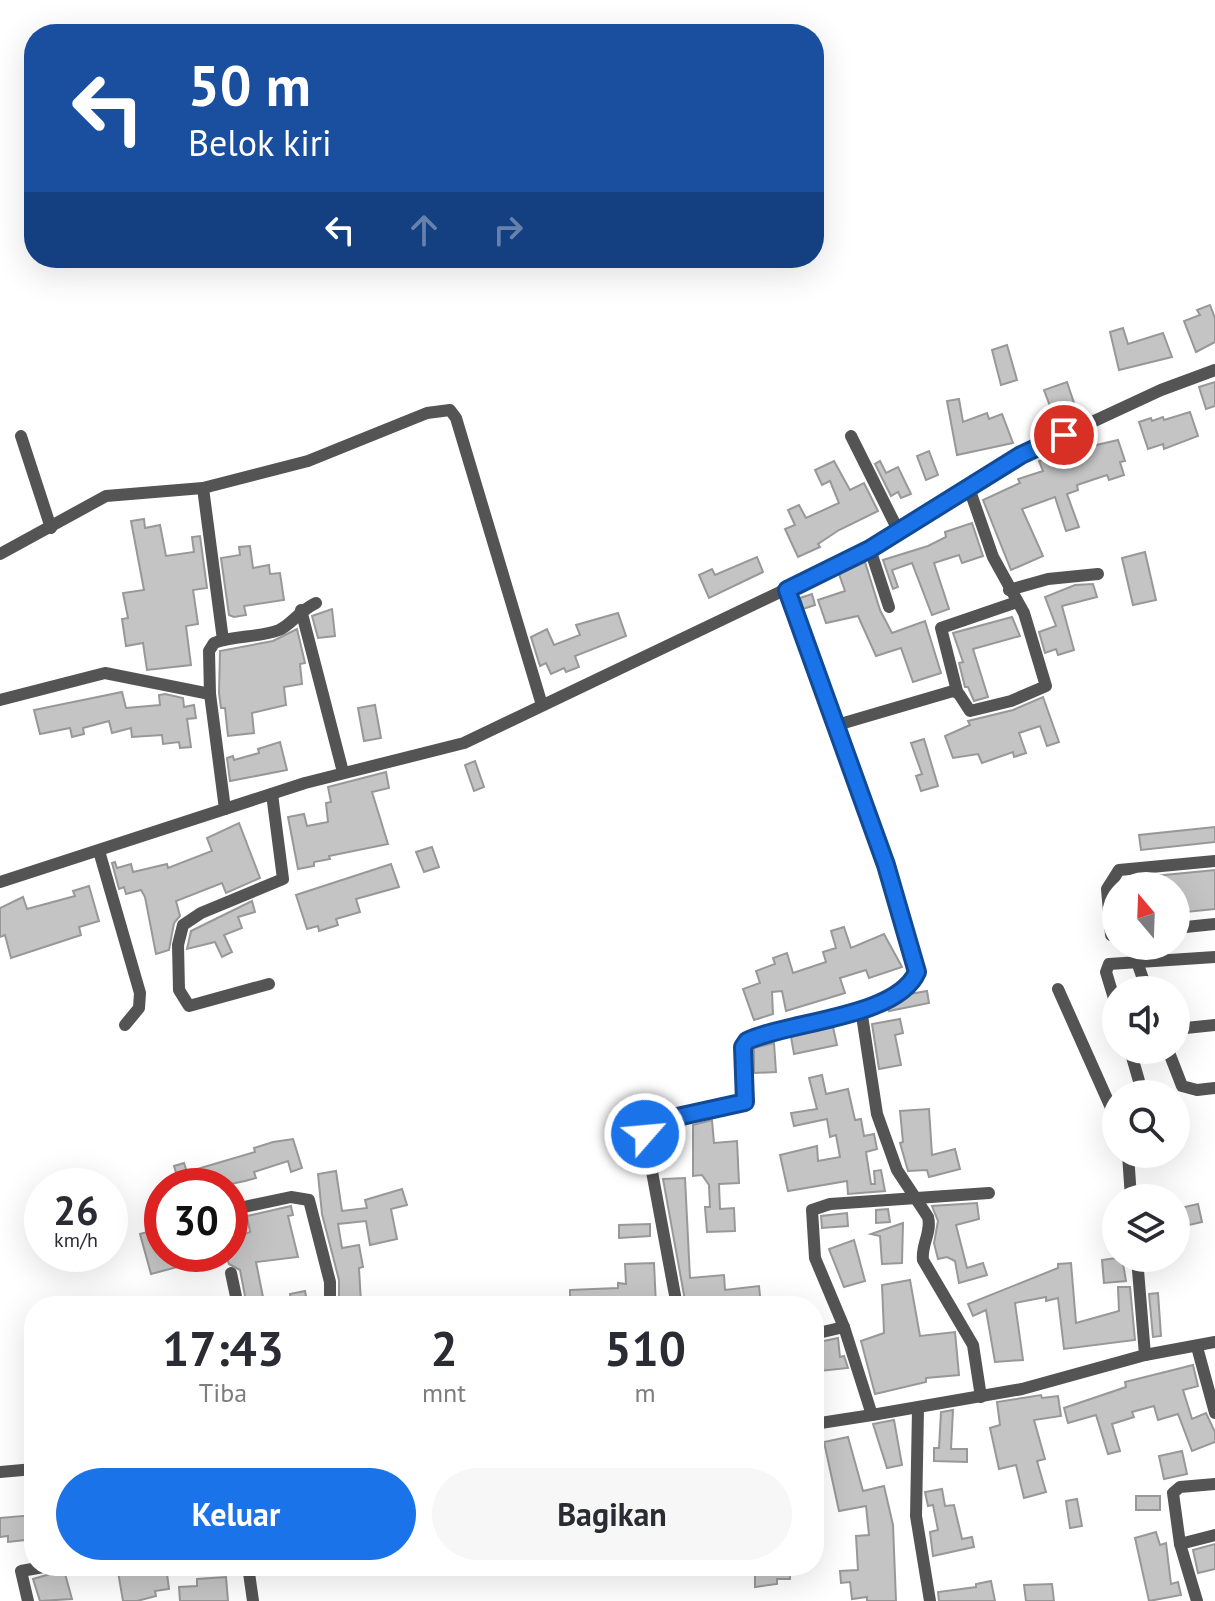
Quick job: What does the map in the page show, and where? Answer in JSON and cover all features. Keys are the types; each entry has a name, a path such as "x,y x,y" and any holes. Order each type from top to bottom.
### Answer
{"street":[{"path":"0,882 343,772 464,743 870,549 1021,455 1161,390 1215,370"},
{"path":"0,554 51,528 86,504 106,496 203,488 308,461 427,413 450,410 456,418 542,705"},
{"path":"21,436 51,528"},
{"path":"851,436 899,532"},
{"path":"203,488 223,640"},
{"path":"969,488 1009,590 1017,602 1024,613 1046,686 970,711 957,691 941,637 942,627 1017,602"},
{"path":"870,549 889,607"},
{"path":"1009,590 1048,579 1098,574"},
{"path":"675,1296 645,1134 647,1126 745,1102 743,1047 747,1041 861,1009 901,990 914,978 917,965 837,725 787,590"},
{"path":"225,809 210,694 209,651 214,643 223,640 277,630 301,610 316,603"},
{"path":"301,610 343,772"},
{"path":"0,700 105,673 210,694"},
{"path":"837,725 957,691"},
{"path":"269,984 189,1006 184,1003 179,990 178,945 180,929 194,917 283,879 272,794"},
{"path":"99,851 140,993 139,1008 125,1025"},
{"path":"1118,872 1215,861"},
{"path":"1190,927 1215,924"},
{"path":"1109,976 1106,966 1215,957"},
{"path":"1137,962 1142,976"},
{"path":"1058,989 1102,1088"},
{"path":"861,1009 877,1114 897,1170 930,1226 922,1249 923,1260 973,1345 981,1397"},
{"path":"1190,1028 1215,1025"},
{"path":"1173,1064 1182,1086 1197,1090 1215,1088"},
{"path":"872,1415 844,1327 815,1258 812,1210 830,1204 989,1193"},
{"path":"248,1206 291,1197 309,1200 330,1282 330,1296"},
{"path":"1138,1272 1145,1355"},
{"path":"231,1273 236,1296"},
{"path":"824,1332 844,1327"},
{"path":"824,1422 1022,1389 1145,1355 1215,1342"},
{"path":"1197,1347 1215,1413"},
{"path":"918,1409 916,1516 930,1601"},
{"path":"0,1472 24,1470"},
{"path":"1197,1601 1180,1544 1173,1493 1180,1487 1215,1484"},
{"path":"1180,1544 1215,1535"},
{"path":"24,1570 21,1571 28,1601"},
{"path":"249,1576 253,1601"}],"building":[{"path":"1210,305 1215,318 1215,342 1196,352 1184,321 1200,315 1197,310"},
{"path":"1123,328 1128,344 1163,333 1172,357 1119,370 1110,332"},
{"path":"1007,345 1017,380 1001,385 992,350"},
{"path":"1067,382 1075,406 1053,414 1044,390"},
{"path":"1215,382 1215,406 1206,409 1199,387"},
{"path":"959,399 963,422 987,413 989,419 1002,414 1013,443 957,455 947,401"},
{"path":"1190,412 1198,436 1164,449 1163,444 1148,449 1139,422 1163,417 1164,420"},
{"path":"1076,439 1079,449 1118,440 1125,461 1120,462 1124,475 1109,480 1107,475 1077,485 1078,490 1067,494 1079,527 1066,531 1055,497 1022,509 1043,556 1011,570 983,500 1020,483 1018,479 1043,471 1039,461 1068,451 1065,444"},
{"path":"929,451 938,475 926,480 917,456"},
{"path":"834,461 850,490 864,483 878,511 839,530 818,544 820,547 798,557 785,529 795,525 788,510 799,505 806,518 839,503 830,481 822,485 815,470"},
{"path":"880,461 886,473 898,467 911,494 901,498 898,492 891,496 875,464"},
{"path":"144,519 145,528 160,525 166,556 194,552 192,537 200,536 207,588 193,590 198,624 186,626 191,665 147,670 143,643 126,646 122,619 128,618 123,593 144,590 131,521"},
{"path":"972,523 983,556 962,563 959,555 934,563 949,609 932,615 912,563 892,570 898,587 893,589 883,560 928,546 946,537 945,532"},
{"path":"250,546 253,568 269,565 270,574 280,573 284,600 244,606 246,615 234,617 229,615 221,558 240,555 239,547"},
{"path":"1145,552 1156,600 1133,605 1122,558"},
{"path":"757,557 763,572 709,598 699,575 712,569 715,575"},
{"path":"865,562 880,610 892,633 925,621 941,673 913,682 901,648 876,656 858,616 826,623 818,600 845,591 839,574"},
{"path":"1093,584 1097,597 1062,606 1074,650 1058,655 1056,649 1045,653 1039,632 1056,626 1045,597 1075,585"},
{"path":"812,594 815,605 803,609 800,598"},
{"path":"332,609 335,636 318,638 312,616"},
{"path":"618,613 626,636 575,656 579,667 566,672 564,668 551,674 546,663 540,666 531,637 547,629 554,645 580,635 576,625"},
{"path":"1012,617 1020,636 973,649 988,697 974,701 968,687 965,687 959,663 963,662 953,633"},
{"path":"297,629 305,663 300,664 302,684 284,687 286,705 252,713 254,733 228,736 225,708 221,708 219,693 220,651 273,641"},
{"path":"122,692 126,708 160,705 159,695 165,694 183,698 184,707 194,705 196,718 187,719 191,747 180,748 179,742 163,744 162,735 132,737 131,728 112,733 109,721 83,728 84,734 72,737 70,728 40,734 34,710"},
{"path":"1043,697 1059,742 1047,746 1040,726 1019,733 1026,753 1014,757 1013,752 982,763 978,754 953,758 945,736 970,725 968,721 1013,710"},
{"path":"375,705 381,738 364,741 358,708"},
{"path":"924,739 938,786 921,791 916,776 922,774 911,743"},
{"path":"280,742 287,770 230,781 227,758 233,756 234,760 259,753 258,749"},
{"path":"475,761 484,787 474,791 465,765"},
{"path":"386,772 389,788 372,792 388,844 329,856 330,859 314,862 314,866 298,869 288,817 304,814 307,826 328,822 326,803 331,802 328,787"},
{"path":"239,823 260,878 226,893 222,883 176,901 180,916 174,923 169,950 156,954 145,897 141,890 126,894 124,887 119,889 112,863 115,862 117,868 131,864 133,872 167,864 168,868 212,851 207,838"},
{"path":"1215,827 1215,842 1141,850 1139,835"},
{"path":"432,847 439,867 424,872 416,852"},
{"path":"391,864 399,887 356,899 360,912 336,919 338,925 319,931 318,926 307,929 296,895"},
{"path":"1215,870 1215,909 1190,912 1190,872"},
{"path":"89,886 99,921 79,927 81,935 11,958 5,935 0,937 0,908 23,897 27,909 75,896 73,891"},
{"path":"252,901 255,912 238,917 242,928 224,935 232,952 222,957 215,942 187,949 191,931"},
{"path":"844,927 851,948 884,934 902,967 869,978 866,970 840,978 845,993 786,1011 782,991 772,992 773,1014 754,1020 743,989 760,983 756,971 775,964 773,958 787,953 793,973 826,962 823,952 836,948 831,931"},
{"path":"927,991 929,1003 889,1011 888,1008 910,994"},
{"path":"900,1019 903,1033 895,1035 901,1065 879,1069 872,1024"},
{"path":"833,1027 837,1045 794,1054 791,1037"},
{"path":"774,1043 776,1072 754,1073 754,1048"},
{"path":"822,1075 826,1094 848,1089 855,1120 861,1119 864,1136 874,1134 877,1149 866,1152 871,1184 875,1184 874,1171 881,1170 885,1191 848,1194 847,1181 788,1191 780,1155 817,1146 818,1161 840,1157 836,1135 830,1137 827,1119 794,1126 791,1113 817,1109 809,1078"},
{"path":"929,1109 932,1155 955,1149 960,1169 929,1177 927,1170 908,1171 900,1143 903,1142 900,1111"},
{"path":"712,1120 714,1143 737,1141 739,1183 719,1184 720,1209 734,1208 735,1231 707,1232 705,1207 710,1207 709,1185 702,1175 693,1176 693,1125"},
{"path":"293,1139 302,1168 291,1172 288,1161 254,1172 256,1178 248,1180 248,1168 201,1168 255,1152 254,1148"},
{"path":"336,1171 342,1211 367,1208 365,1200 402,1189 407,1205 391,1209 397,1239 370,1245 366,1221 338,1224 342,1248 359,1245 363,1267 359,1268 361,1296 339,1296 339,1280 322,1214 318,1174"},
{"path":"685,1178 690,1278 724,1275 725,1290 759,1286 760,1296 684,1296 663,1179"},
{"path":"977,1203 979,1219 956,1225 967,1268 983,1263 987,1275 959,1283 955,1261 947,1257 938,1259 934,1243 938,1221 932,1206"},
{"path":"1198,1204 1202,1222 1190,1225 1190,1206"},
{"path":"291,1206 293,1215 288,1216 298,1257 256,1262 263,1296 245,1296 240,1272 248,1272 248,1216"},
{"path":"888,1209 890,1222 876,1223 876,1210"},
{"path":"847,1213 848,1226 822,1228 821,1216"},
{"path":"903,1223 902,1263 882,1264 880,1236 871,1234"},
{"path":"650,1224 650,1236 619,1238 619,1225"},
{"path":"854,1240 865,1281 844,1287 829,1249"},
{"path":"654,1263 656,1296 570,1296 570,1290 618,1288 618,1283 626,1284 625,1264"},
{"path":"1071,1263 1076,1323 1119,1311 1118,1287 1130,1287 1135,1340 1064,1349 1058,1298 1046,1301 1046,1297 1015,1303 1023,1360 995,1362 986,1310 973,1316 968,1304 1058,1268 1058,1264"},
{"path":"1103,1272 1124,1272 1126,1281 1104,1283"},
{"path":"910,1280 920,1336 955,1332 959,1375 926,1378 926,1382 875,1394 861,1341 884,1333 882,1285"},
{"path":"305,1291 306,1296 290,1296"},
{"path":"1158,1293 1161,1336 1153,1337 1149,1294"},
{"path":"838,1338 840,1357 844,1356 848,1368 824,1371 824,1341"},
{"path":"1193,1365 1198,1386 1183,1390 1192,1419 1206,1413 1215,1432 1215,1442 1192,1451 1178,1414 1158,1420 1154,1406 1132,1412 1134,1417 1112,1424 1120,1451 1108,1454 1096,1415 1068,1423 1064,1408 1126,1387 1125,1382"},
{"path":"1041,1395 1042,1398 1058,1396 1061,1416 1034,1420 1045,1459 1037,1461 1046,1492 1024,1498 1016,1465 999,1469 990,1428 1000,1425 997,1402"},
{"path":"953,1410 951,1449 967,1449 967,1462 934,1461 934,1448 939,1448 941,1412"},
{"path":"894,1420 902,1465 887,1468 873,1424"},
{"path":"848,1437 863,1491 884,1486 893,1525 896,1601 867,1601 867,1597 852,1599 850,1582 841,1583 840,1571 858,1570 856,1536 869,1535 866,1506 839,1511 824,1442"},
{"path":"1182,1451 1187,1474 1164,1479 1159,1456"},
{"path":"942,1489 945,1506 954,1505 962,1539 972,1537 974,1547 933,1556 930,1532 938,1530 933,1505 928,1506 925,1492"},
{"path":"1136,1496 1160,1496 1160,1510 1136,1510"},
{"path":"1077,1499 1082,1526 1070,1528 1066,1501"},
{"path":"24,1516 24,1540 8,1542 8,1536 0,1537 0,1518"},
{"path":"1156,1532 1160,1545 1166,1543 1171,1584 1178,1582 1181,1595 1149,1601 1135,1538"},
{"path":"1215,1544 1215,1569 1198,1573 1193,1550"},
{"path":"66,1576 72,1599 40,1601 33,1579"},
{"path":"119,1576 167,1576 169,1589 155,1591 156,1596 137,1601 123,1601"},
{"path":"755,1576 790,1576 790,1579 777,1579 777,1584 755,1587"},
{"path":"226,1577 228,1601 180,1601 179,1587 197,1586 197,1579"},
{"path":"991,1581 995,1601 939,1601 938,1592 976,1587 976,1584"},
{"path":"1052,1584 1054,1601 1026,1601 1024,1585"}],"route":[{"path":"645,1134 650,1123 745,1102 743,1047 752,1038 861,1009 901,990 917,972 916,959 886,865 787,590 870,549 1021,455 1064,435"}]}
